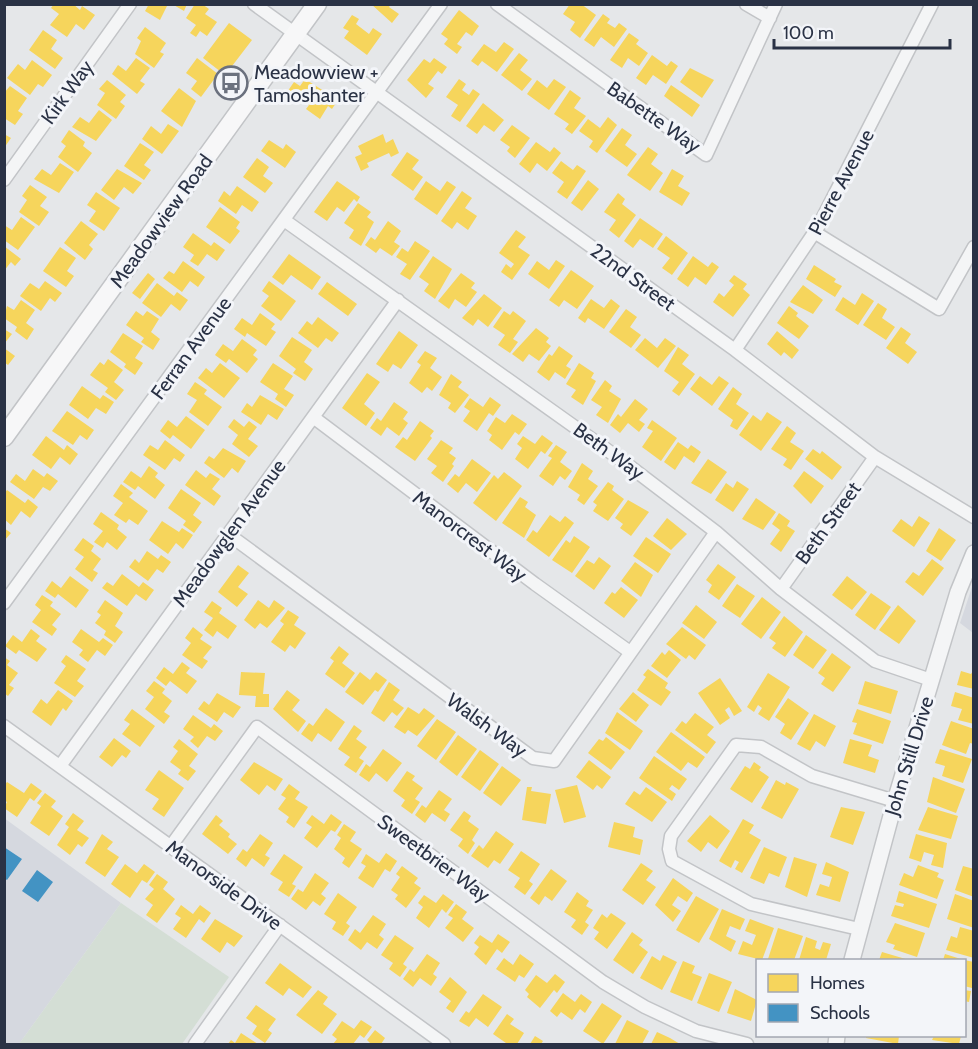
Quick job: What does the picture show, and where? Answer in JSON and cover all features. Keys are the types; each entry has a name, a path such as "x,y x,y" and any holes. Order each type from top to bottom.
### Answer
{"main road":[{"name":"Meadowview Road","path":"5,434 317,4"}],"street":[{"name":"Kirk Way","path":"4,180 130,4"},
{"name":"22nd Street","path":"254,4 735,350 875,457 974,517"},
{"path":"377,93 441,4"},
{"name":"Babette Way","path":"497,4 706,154 776,4"},
{"path":"746,4 770,18"},
{"name":"Pierre Avenue","path":"735,350 814,232 860,148 932,4"},
{"name":"Ferran Avenue","path":"4,603 377,93"},
{"name":"Beth Way","path":"284,220 624,462 716,532 781,589 875,661 931,680"},
{"path":"814,232 939,309 974,247"},
{"name":"Meadowglen Avenue","path":"60,766 398,300"},
{"name":"Manorcrest Way","path":"313,417 534,584 630,652"},
{"name":"Beth Street","path":"781,589 875,457"},
{"name":"Walsh Way","path":"228,534 532,758 546,762 554,761 716,532"},
{"name":"John Still Drive","path":"852,959 931,680 958,592 974,553"},
{"name":"Manorside Drive","path":"4,726 444,1044"},
{"name":"Sweetbrier Way","path":"171,846 257,727 603,982 645,1008 696,1031 747,1044"},
{"path":"859,929 751,904 730,894 672,861 669,849 671,836 736,746 761,747 812,776 895,801"},
{"path":"195,1044 280,925"}],"shaded area":[{"path":"973,584 973,633 960,623"},
{"path":"4,818 121,903 19,1044 5,1044"},
{"path":"121,903 229,977 182,1044 19,1044"}],"building: Homes":[{"path":"54,4 73,4 80,10 82,6 95,15 84,30 76,24 67,37 50,25 59,14 51,8"},
{"path":"149,4 168,4 160,20 145,11"},
{"path":"172,4 187,4 184,11"},
{"path":"195,4 202,4 209,9 205,14 217,22 207,36 200,31 196,37 190,33 196,25 186,18"},
{"path":"371,4 391,4 389,7 399,14 392,23"},
{"path":"570,4 581,4 596,15 580,38 570,30 575,22 563,14"},
{"path":"459,10 479,26 472,36 466,32 457,44 462,47 457,54 444,44 448,39 441,34"},
{"path":"603,14 610,19 607,23 615,28 619,23 627,29 614,47 601,37 594,47 584,40"},
{"path":"352,15 359,19 356,24 369,34 373,28 382,34 367,55 344,38 349,31 343,28"},
{"path":"229,23 252,40 229,70 225,67 221,72 203,58"},
{"path":"145,27 166,43 160,52 164,54 154,68 135,54 141,41 137,38"},
{"path":"43,30 57,40 51,49 63,58 55,69 29,50"},
{"path":"629,33 639,40 636,44 648,53 639,66 628,58 622,68 610,60"},
{"path":"504,42 514,49 497,72 482,61 478,66 471,61 484,44 496,52"},
{"path":"519,53 528,60 520,70 532,79 522,91 501,75"},
{"path":"652,55 667,66 671,61 678,66 666,84 653,75 646,85 636,78"},
{"path":"136,58 150,68 140,81 145,84 137,94 112,74 118,65 126,71"},
{"path":"197,58 218,74 201,97 191,89 197,81 186,73"},
{"path":"434,58 447,67 442,74 438,71 428,84 434,88 426,98 407,80 424,59 430,63"},
{"path":"32,60 52,75 43,87 38,84 30,95 7,78 18,64 25,70"},
{"path":"690,68 714,80 702,98 680,82"},
{"path":"305,79 338,100 332,109 328,106 320,119 306,109 309,105 295,95 292,100 285,95 294,82 300,86"},
{"path":"459,79 466,84 462,90 469,95 473,89 480,94 460,122 451,116 458,105 446,97"},
{"path":"554,79 566,87 549,110 527,94 537,80 547,88"},
{"path":"107,80 126,95 120,102 125,106 116,119 97,105 105,93 99,89"},
{"path":"671,85 700,105 692,117 664,96"},
{"path":"10,86 27,98 18,111 23,114 15,125 4,118 4,93"},
{"path":"179,88 196,101 182,127 161,111"},
{"path":"570,90 581,98 574,108 586,116 572,134 565,129 569,124 554,114"},
{"path":"483,103 504,120 494,132 484,125 477,134 466,126"},
{"path":"99,110 112,120 96,141 72,127 80,117 89,123"},
{"path":"608,117 617,125 597,153 589,147 593,141 579,131 588,119 600,128"},
{"path":"168,124 179,131 162,154 142,139 151,126 161,134"},
{"path":"512,125 530,138 515,158 507,151 510,147 500,140"},
{"path":"622,128 632,135 625,145 637,154 627,167 605,151"},
{"path":"69,130 85,142 83,146 92,153 78,172 58,157 66,146 61,142"},
{"path":"4,134 11,138 4,148"},
{"path":"383,134 386,143 393,139 399,153 391,157 389,153 367,163 369,167 361,171 355,157 362,154 358,146"},
{"path":"269,140 283,149 286,144 296,152 285,168 261,151"},
{"path":"536,142 550,152 554,147 561,153 547,171 537,163 530,173 519,164"},
{"path":"140,143 154,152 144,165 151,170 144,180 124,166"},
{"path":"648,147 658,154 651,164 663,173 650,191 627,175"},
{"path":"407,152 419,160 412,169 423,177 413,191 391,175"},
{"path":"257,158 269,167 263,176 273,183 265,193 243,177"},
{"path":"561,161 573,170 577,165 586,171 567,199 557,192 564,182 552,173"},
{"path":"60,163 74,172 59,193 34,179 42,169 51,175"},
{"path":"117,169 142,183 133,194 124,187 114,200 101,190"},
{"path":"672,169 684,176 678,186 690,193 682,206 659,192"},
{"path":"588,180 599,189 582,211 571,203"},
{"path":"337,181 360,197 357,202 354,199 344,212 337,207 327,221 314,212"},
{"path":"426,181 440,191 447,181 456,187 437,215 414,199"},
{"path":"30,185 47,197 40,206 49,212 39,226 19,212 27,200 22,196"},
{"path":"237,186 259,202 252,212 242,205 236,214 218,201 224,191 230,196"},
{"path":"462,191 472,198 465,208 477,216 468,230 457,222 452,229 441,221"},
{"path":"96,192 120,208 104,231 89,221 96,211 87,205"},
{"path":"618,193 625,199 622,204 636,215 619,238 609,230 616,220 604,212"},
{"path":"358,203 371,212 367,217 374,222 361,246 349,238 354,230 344,223"},
{"path":"220,207 240,222 236,228 240,231 230,244 206,227"},
{"path":"21,217 35,227 18,250 4,240 4,225 12,230"},
{"path":"640,218 663,234 653,248 640,239 633,248 624,241"},
{"path":"81,221 98,234 89,245 93,249 85,260 64,243"},
{"path":"388,221 401,231 394,242 400,246 392,256 380,248 376,253 365,245 371,237 375,240"},
{"path":"516,230 526,237 518,247 530,255 512,280 501,272 506,264 511,268 514,264 499,253"},
{"path":"193,233 211,246 214,242 225,250 217,261 207,254 198,266 190,261 194,255 183,247"},
{"path":"666,236 688,253 672,275 662,268 670,258 657,249"},
{"path":"415,241 430,251 410,280 400,274 407,264 396,257 402,248 408,252"},
{"path":"4,246 21,259 15,266 11,262 4,271"},
{"path":"60,247 76,258 67,271 74,276 66,287 43,271"},
{"path":"289,254 321,277 312,290 291,275 283,285 272,277"},
{"path":"433,256 452,269 435,299 424,291 429,284 419,277"},
{"path":"693,256 708,267 712,262 719,267 706,285 695,277 688,287 677,279"},
{"path":"556,260 565,266 549,289 528,274 537,261 549,270"},
{"path":"183,261 205,277 198,287 190,281 182,292 163,278 169,271 174,274"},
{"path":"814,265 836,279 834,282 842,286 835,297 806,279"},
{"path":"571,270 594,286 577,309 564,300 559,307 549,300"},
{"path":"148,273 155,279 140,299 132,293"},
{"path":"461,273 475,283 471,288 477,292 466,307 455,299 449,309 438,301"},
{"path":"734,275 747,284 743,289 750,295 733,317 713,302 719,293 724,297 734,285 729,281"},
{"path":"45,281 62,293 55,302 50,298 41,311 20,296 30,283 39,289"},
{"path":"269,281 296,301 281,321 261,306 269,296 262,291"},
{"path":"327,282 357,304 348,316 318,294"},
{"path":"157,283 174,296 177,292 188,300 180,311 171,304 161,317 142,303"},
{"path":"803,285 823,300 813,314 790,302"},
{"path":"862,293 874,301 858,325 835,310 843,297 855,305"},
{"path":"484,294 502,308 488,327 478,319 473,326 462,318"},
{"path":"591,299 604,308 611,299 620,306 604,329 588,318 585,323 578,318"},
{"path":"21,300 35,310 26,323 34,329 27,340 15,331 17,327 4,318 7,306 14,310"},
{"path":"878,303 887,309 882,318 895,327 886,340 863,325"},
{"path":"789,306 798,313 796,316 809,326 799,339 777,323"},
{"path":"626,309 637,317 630,327 641,335 631,348 609,332"},
{"path":"136,311 143,316 147,311 159,319 151,332 160,339 153,350 141,342 144,338 126,325"},
{"path":"504,311 510,315 513,311 526,321 513,339 518,342 510,353 498,345 505,335 493,327"},
{"path":"260,313 275,324 271,329 276,332 266,346 247,333 245,337 234,329 242,318 252,325"},
{"path":"318,317 339,333 332,342 326,338 318,348 298,333 307,321 312,325"},
{"path":"901,327 911,334 905,343 917,352 908,364 886,348"},
{"path":"536,328 549,338 546,342 551,346 539,361 529,354 523,362 512,354"},
{"path":"4,329 12,334 4,344"},
{"path":"399,331 418,345 401,369 393,364 388,372 376,364"},
{"path":"777,331 799,350 792,359 784,352 781,356 767,344"},
{"path":"123,333 143,346 135,358 143,363 135,375 124,367 126,364 110,352"},
{"path":"292,337 312,350 304,362 313,369 305,381 293,373 296,369 279,356"},
{"path":"645,338 657,348 665,338 676,346 658,368 635,350"},
{"path":"242,339 257,350 253,355 258,359 247,373 229,359 226,363 215,355 223,344 233,351"},
{"path":"559,346 573,356 566,366 571,369 565,379 555,372 549,381 537,372 549,354 552,356"},
{"path":"678,347 689,355 682,364 695,374 679,396 672,391 679,382 664,371"},
{"path":"4,348 15,356 8,365 4,362"},
{"path":"425,351 437,358 430,368 442,377 432,391 427,387 422,393 409,383 421,365 417,362"},
{"path":"108,359 123,370 114,382 124,390 116,400 105,392 108,388 90,375 100,362 104,365"},
{"path":"220,363 240,378 224,398 198,378 206,368 212,373"},
{"path":"273,363 293,376 284,389 294,395 286,407 275,399 278,394 260,382"},
{"path":"579,363 594,373 591,378 596,381 583,405 571,397 576,390 566,384"},
{"path":"367,373 380,382 364,404 375,413 366,426 342,408"},
{"path":"451,374 462,382 458,387 469,395 455,413 448,408 451,403 439,395"},
{"path":"700,376 712,385 719,376 729,383 712,406 690,389"},
{"path":"605,380 612,386 609,391 621,399 608,423 596,415 602,407 591,400"},
{"path":"195,382 207,390 204,394 222,407 208,426 189,412 197,400 187,394"},
{"path":"82,386 100,399 103,395 114,402 106,414 96,408 88,419 69,405"},
{"path":"733,387 742,394 736,404 749,413 737,430 730,426 733,420 718,409"},
{"path":"260,395 284,409 277,420 268,414 261,425 241,412 247,403 252,407"},
{"path":"490,397 501,405 493,416 489,413 477,431 463,421 470,411 464,407 470,398 483,407"},
{"path":"635,399 648,409 639,420 645,424 639,432 628,423 620,433 610,425 618,414 621,417"},
{"path":"394,402 408,412 403,419 408,423 399,436 387,427 381,436 370,428 377,418 381,421"},
{"path":"67,411 94,430 87,440 80,435 73,445 52,431"},
{"path":"767,412 782,422 761,451 739,435 753,415 761,421"},
{"path":"512,414 527,424 519,435 515,432 502,450 489,440 492,435 487,431 496,417 505,423"},
{"path":"186,416 205,430 191,449 173,435 170,439 160,431 168,420 177,427"},
{"path":"234,419 244,427 249,421 257,427 248,439 258,446 249,457 232,444 238,435 228,427"},
{"path":"652,420 677,438 661,461 642,447 653,431 647,428"},
{"path":"420,421 434,431 430,436 432,438 415,461 395,447 403,437 407,440"},
{"path":"787,426 796,433 790,442 804,451 791,470 783,465 787,459 771,449"},
{"path":"542,435 553,443 545,454 541,451 528,469 515,459 522,448 517,444 523,436 535,444"},
{"path":"46,436 64,450 67,445 78,454 70,465 60,457 51,469 32,455"},
{"path":"165,440 185,455 180,462 174,458 165,470 143,455 150,445 158,450"},
{"path":"441,440 453,448 449,453 456,458 452,464 454,466 443,482 431,473 437,466 427,459"},
{"path":"678,442 688,449 691,445 701,452 694,463 684,456 675,470 664,462"},
{"path":"556,445 567,452 560,462 572,471 565,480 560,476 553,486 539,476 552,458 548,456"},
{"path":"223,448 246,461 238,473 232,468 224,478 204,463 209,456 214,459"},
{"path":"813,449 820,454 822,451 842,467 832,480 805,459"},
{"path":"472,459 491,473 477,492 466,483 458,493 447,484 455,474 459,477"},
{"path":"708,459 727,472 711,494 691,483"},
{"path":"582,463 593,471 588,479 598,486 584,505 577,500 580,495 568,487"},
{"path":"149,466 158,473 155,477 165,485 155,499 138,486 135,490 123,482 131,471 141,478"},
{"path":"33,469 44,477 47,473 58,481 50,491 43,487 34,499 10,482 16,474 25,481"},
{"path":"196,470 206,478 210,473 220,479 212,489 221,496 214,506 185,485"},
{"path":"804,471 824,486 811,504 793,486"},
{"path":"504,472 522,486 496,521 473,503 494,475 498,479"},
{"path":"737,481 749,489 733,512 715,500 726,483 733,488"},
{"path":"608,482 614,486 612,490 624,499 608,521 593,511 597,505 593,502"},
{"path":"121,484 133,493 129,497 148,511 138,525 129,519 126,523 114,515 123,503 113,496"},
{"path":"181,489 201,503 193,515 202,522 194,533 183,525 186,521 168,508"},
{"path":"7,490 25,503 28,499 38,507 30,518 21,511 11,525 4,519 4,494"},
{"path":"520,497 528,502 525,507 536,515 524,538 502,523"},
{"path":"756,498 776,512 763,530 742,519"},
{"path":"628,500 649,512 631,536 620,528 623,524 615,518"},
{"path":"101,512 119,525 117,529 127,537 117,550 107,542 103,548 94,542 103,531 93,524"},
{"path":"779,513 790,521 787,526 795,531 781,552 770,544 780,530 772,524"},
{"path":"550,515 560,522 565,516 574,523 549,557 526,540 533,530 537,533"},
{"path":"919,516 930,523 914,547 892,531 901,519 912,527"},
{"path":"667,518 687,534 671,550 653,536"},
{"path":"162,521 179,532 182,528 193,535 183,549 176,543 168,554 149,540"},
{"path":"4,528 11,533 4,541"},
{"path":"939,528 956,540 941,561 926,551"},
{"path":"574,536 590,547 572,573 552,560 566,540 570,543"},
{"path":"646,537 671,554 658,573 633,556"},
{"path":"83,538 94,546 91,551 101,559 93,570 98,573 92,582 75,569 84,557 74,550"},
{"path":"147,551 158,559 161,555 171,562 163,573 157,569 148,581 129,567 135,559 139,563"},
{"path":"599,557 611,566 594,590 575,576 587,560 594,564"},
{"path":"932,559 944,568 923,596 905,582 913,572 919,576"},
{"path":"635,562 653,575 641,597 621,581"},
{"path":"718,564 736,577 719,600 708,592 712,585 706,580"},
{"path":"238,565 249,573 238,587 248,594 237,607 218,592"},
{"path":"122,574 139,587 143,582 154,590 146,601 136,594 127,606 102,588 107,582 113,586"},
{"path":"70,576 89,590 76,608 58,594 55,598 45,591 52,581 61,588"},
{"path":"847,576 867,592 852,610 832,595"},
{"path":"737,584 755,596 740,618 722,606"},
{"path":"621,587 638,600 624,618 604,603 612,592 615,594"},
{"path":"871,593 891,607 875,630 855,615"},
{"path":"42,595 53,602 50,606 61,614 52,625 57,629 52,636 32,622 41,610 35,605"},
{"path":"762,597 781,612 761,639 741,624"},
{"path":"105,600 123,613 115,626 123,632 115,643 104,635 106,631 95,623 101,615 97,612"},
{"path":"258,600 269,608 274,600 285,608 267,628 260,623 255,629 244,620"},
{"path":"212,601 222,608 219,613 237,626 228,639 217,631 213,637 204,630 213,618 204,612"},
{"path":"696,605 717,622 704,639 682,623"},
{"path":"898,605 916,621 899,644 879,630"},
{"path":"288,610 299,617 294,625 306,633 295,649 290,645 285,652 271,642 284,624 280,621"},
{"path":"784,616 803,632 785,657 772,648 776,643 769,638"},
{"path":"193,627 203,635 200,639 212,647 203,658 208,661 202,669 182,655 191,643 185,638"},
{"path":"682,627 706,645 695,660 689,655 686,659 666,644"},
{"path":"31,629 40,636 36,641 47,649 37,662 19,650 16,654 5,646 13,635 22,642"},
{"path":"81,629 99,642 103,638 113,645 105,656 97,650 88,662 79,655 83,650 72,642"},
{"path":"806,635 827,650 813,669 793,655"},
{"path":"339,646 349,654 342,663 355,673 344,688 325,674 334,661 330,658"},
{"path":"669,650 681,660 667,678 651,666 662,652 665,655"},
{"path":"832,653 851,667 833,692 821,684 825,678 818,673"},
{"path":"66,655 86,669 77,681 84,686 75,697 54,683 66,666 61,662"},
{"path":"4,657 10,661 7,665 18,673 9,685 14,688 8,696 4,693"},
{"path":"182,662 190,668 186,673 197,681 187,694 170,681 166,686 156,678 164,667 173,674"},
{"path":"648,669 668,683 665,688 671,692 661,706 637,690 646,677 643,675"},
{"path":"974,669 974,689 957,685 961,671 971,674"},
{"path":"241,672 265,673 263,694 269,694 269,707 255,707 256,696 239,695"},
{"path":"360,672 370,680 376,672 387,680 378,692 375,690 363,705 345,692"},
{"path":"768,673 790,687 769,721 758,714 762,708 758,705 754,712 747,707"},
{"path":"720,678 742,711 734,716 729,707 725,710 730,718 720,725 698,693"},
{"path":"154,681 165,689 162,693 172,701 164,712 170,716 164,724 145,709 154,697 146,691"},
{"path":"865,681 898,691 891,714 858,704"},
{"path":"389,682 400,690 393,700 404,708 397,716 392,712 384,722 371,713"},
{"path":"58,690 73,701 66,711 63,708 51,726 32,712 41,699 47,704"},
{"path":"287,690 300,700 292,710 306,721 298,732 273,709"},
{"path":"633,692 649,705 636,722 619,709"},
{"path":"955,692 974,698 974,724 958,720 962,709 951,706"},
{"path":"217,693 241,707 233,718 224,712 217,722 198,709 204,701 209,705"},
{"path":"788,698 809,713 791,740 780,733 785,724 775,717"},
{"path":"408,707 419,714 424,708 435,716 417,736 408,730 405,734 394,727"},
{"path":"326,708 345,722 331,742 318,733 312,742 301,734 309,723 313,726"},
{"path":"132,709 155,726 140,747 122,734 130,724 124,720"},
{"path":"857,709 891,721 883,744 853,734 857,723 852,722"},
{"path":"617,712 643,731 630,750 605,733"},
{"path":"695,713 714,727 707,735 716,742 707,754 675,730 682,721 686,724"},
{"path":"814,714 836,726 825,747 816,741 810,751 797,744"},
{"path":"193,715 211,728 214,724 223,731 215,741 207,736 198,748 190,741 194,737 183,729"},
{"path":"437,719 456,732 436,760 417,746"},
{"path":"951,721 974,729 974,744 970,743 966,754 942,745"},
{"path":"354,725 362,731 356,739 367,747 359,758 364,761 356,773 344,765 350,757 338,749"},
{"path":"671,732 705,757 697,768 688,762 681,771 656,752"},
{"path":"458,735 477,749 457,776 439,762"},
{"path":"606,737 625,752 611,770 588,753 599,739 603,741"},
{"path":"114,738 131,751 126,758 122,755 112,767 99,757"},
{"path":"179,739 198,754 189,766 196,771 188,781 178,774 181,770 170,762 178,751 173,747"},
{"path":"850,739 872,745 868,756 879,760 875,773 843,763"},
{"path":"383,749 402,763 387,782 376,773 369,782 359,775 366,764 370,767"},
{"path":"940,749 972,759 963,783 942,776 945,766 935,763"},
{"path":"480,750 499,764 480,791 461,777"},
{"path":"654,756 687,779 679,790 672,785 669,789 676,794 672,801 639,778"},
{"path":"589,760 611,777 602,789 597,785 593,790 576,777"},
{"path":"254,762 283,779 275,791 267,785 259,795 240,780"},
{"path":"754,762 761,767 759,770 769,777 752,803 730,789 745,766 750,769"},
{"path":"502,766 521,780 501,806 483,793"},
{"path":"159,770 184,788 164,817 152,809 159,799 145,790"},
{"path":"407,771 415,776 412,780 423,788 415,799 420,802 412,814 401,806 405,800 393,791"},
{"path":"933,777 965,789 956,813 927,802"},
{"path":"776,780 799,789 782,819 761,808"},
{"path":"7,782 24,793 31,783 42,791 34,801 30,798 17,817 4,808 7,802 4,800 4,786"},
{"path":"289,784 300,792 295,799 308,807 294,828 286,822 289,817 278,809 286,798 281,795"},
{"path":"577,785 586,817 564,823 555,790"},
{"path":"527,787 532,787 531,791 551,794 546,824 522,820"},
{"path":"646,787 667,802 652,822 625,804 634,791 640,795"},
{"path":"439,790 452,799 444,810 450,814 445,822 432,813 425,823 415,815 422,805 426,808"},
{"path":"45,793 56,801 51,807 63,816 49,836 30,823 41,806 37,803"},
{"path":"841,807 865,812 853,845 830,837"},
{"path":"928,807 958,816 951,839 918,830"},
{"path":"464,811 471,816 468,821 479,829 472,840 475,843 468,854 458,846 463,839 450,830"},
{"path":"73,813 84,821 77,830 89,838 82,847 78,844 70,855 57,845 69,827 65,824"},
{"path":"331,814 342,822 335,832 331,830 317,848 304,838 312,827 306,823 312,815 324,824"},
{"path":"216,815 223,821 219,825 237,844 228,854 202,834"},
{"path":"710,815 730,831 717,849 708,842 701,852 687,841"},
{"path":"743,819 754,825 749,833 761,840 742,873 735,869 739,862 735,860 731,868 719,861"},
{"path":"614,822 635,827 633,837 643,840 640,855 608,847"},
{"path":"344,824 356,832 350,841 362,849 349,868 342,863 345,858 334,849 341,838 337,835"},
{"path":"496,831 514,844 500,864 494,860 488,868 471,856 479,845 483,849"},
{"path":"102,834 113,842 107,849 119,857 105,877 85,863"},
{"path":"260,834 273,843 265,855 270,858 264,867 252,858 246,867 236,859 243,849 247,852"},
{"path":"916,834 947,843 943,868 931,865 934,855 924,852 921,862 909,858"},
{"path":"764,847 787,857 779,877 769,873 764,884 750,878"},
{"path":"521,851 540,864 529,881 533,884 525,895 514,887 520,878 508,870"},
{"path":"386,853 397,861 390,872 385,869 373,888 358,878 366,866 361,863 366,854 379,863"},
{"path":"284,854 303,867 292,884 296,886 289,897 278,890 283,882 270,874"},
{"path":"794,857 817,864 807,897 785,887"},
{"path":"826,862 849,872 840,902 816,895 820,884 829,887 832,877 822,874"},
{"path":"641,863 653,871 646,880 656,887 643,905 622,890"},
{"path":"125,864 137,873 144,864 155,872 147,883 142,880 130,898 111,884"},
{"path":"918,865 939,873 937,877 944,880 937,899 899,885 904,873 913,877"},
{"path":"402,866 418,878 414,883 421,888 406,908 395,899 398,895 391,890 400,877 396,874"},
{"path":"963,866 974,869 974,897 955,890"},
{"path":"551,869 567,881 552,901 545,896 539,905 530,898"},
{"path":"315,873 329,883 321,894 326,898 320,906 313,901 306,910 291,899 298,889 303,892"},
{"path":"157,874 168,882 163,889 175,899 157,923 146,915 153,905 145,899 154,889 149,885"},
{"path":"673,878 693,893 687,902 678,896 672,905 681,911 673,922 655,905"},
{"path":"899,891 937,904 929,928 891,916 895,905 903,907 904,904 896,902"},
{"path":"577,892 589,901 586,906 593,910 585,922 589,925 582,935 571,927 576,920 564,912"},
{"path":"338,893 357,907 346,923 350,926 343,936 332,929 336,922 324,914"},
{"path":"443,894 454,902 446,913 442,909 429,928 416,918 423,907 418,903 424,895 436,903"},
{"path":"955,894 974,901 974,928 947,919"},
{"path":"696,896 719,909 699,943 676,930"},
{"path":"456,904 467,912 462,919 474,928 463,942 445,928 453,918 448,915"},
{"path":"181,905 193,914 200,905 211,913 204,923 199,919 186,938 173,929 181,918 175,914"},
{"path":"722,909 745,919 740,930 730,926 726,936 736,941 731,952 709,939"},
{"path":"611,913 626,923 607,949 594,939 599,932 593,928 602,914 607,918"},
{"path":"373,915 386,924 379,935 384,939 377,949 367,942 361,950 348,940 355,929 360,933"},
{"path":"215,919 243,936 234,947 227,942 220,953 201,939"},
{"path":"750,919 774,928 762,959 738,954 743,941 752,945 756,935 745,931"},
{"path":"895,923 925,933 917,957 893,949 895,945 886,942"},
{"path":"960,927 974,931 974,958 946,950 951,936 957,938"},
{"path":"778,928 803,936 794,959 768,959"},
{"path":"632,932 643,940 639,945 648,952 633,974 613,960"},
{"path":"498,934 510,942 502,953 497,949 486,965 474,954 479,947 474,943 480,935 492,943"},
{"path":"395,935 414,948 403,964 407,967 400,977 389,969 393,963 381,955"},
{"path":"806,937 817,941 815,948 820,950 823,942 831,944 826,959 799,959"},
{"path":"882,952 906,959 879,959"},
{"path":"427,954 440,963 433,974 437,977 431,986 420,978 413,987 403,979 410,969 414,972"},
{"path":"520,954 534,964 524,978 519,975 515,982 496,969 504,958 513,965"},
{"path":"945,954 961,959 943,959"},
{"path":"663,955 677,962 662,990 640,978 652,956 660,961"},
{"path":"966,960 974,962 972,988 966,986"},
{"path":"683,961 695,966 692,973 702,977 692,1001 670,992"},
{"path":"280,963 312,987 303,998 289,988 283,996 265,983"},
{"path":"709,973 732,982 719,1012 697,1003"},
{"path":"555,974 565,982 557,993 554,990 540,1008 527,997 529,994 525,990 536,975 547,983"},
{"path":"450,977 467,992 453,1013 446,1008 451,1001 439,992"},
{"path":"735,989 756,1000 751,1021 727,1013"},
{"path":"318,990 328,997 323,1004 337,1014 322,1034 296,1015"},
{"path":"966,990 971,991 969,1002 966,1001"},
{"path":"563,993 575,1002 581,994 592,1002 585,1013 580,1009 572,1020 561,1012 557,1017 550,1011"},
{"path":"483,994 502,1007 488,1027 476,1018 469,1027 459,1021 466,1011 469,1013"},
{"path":"602,1003 622,1016 603,1044 583,1031"},
{"path":"256,1005 276,1019 268,1030 272,1033 265,1043 252,1034 257,1026 246,1018"},
{"path":"507,1014 514,1019 510,1024 524,1033 517,1044 504,1044 506,1043 493,1034"},
{"path":"361,1020 372,1027 364,1038 360,1035 353,1044 333,1044 337,1039 332,1035 342,1021 354,1029"},
{"path":"627,1020 649,1031 642,1044 615,1044"},
{"path":"375,1030 385,1038 381,1044 371,1044 367,1040"},
{"path":"657,1032 670,1038 680,1044 651,1044"},
{"path":"241,1033 258,1044 228,1044 231,1040 235,1043"},
{"path":"535,1036 543,1041 541,1044 530,1044"},
{"path":"866,1037 899,1037 898,1044"},
{"path":"934,1037 961,1037 959,1044 932,1040"}],"building: Schools":[{"path":"4,847 22,859 7,880 4,878"},
{"path":"37,870 53,882 38,902 22,891"}],"place":[{"name":"Meadowview + Tamoshanter","path":"231,83"}]}
